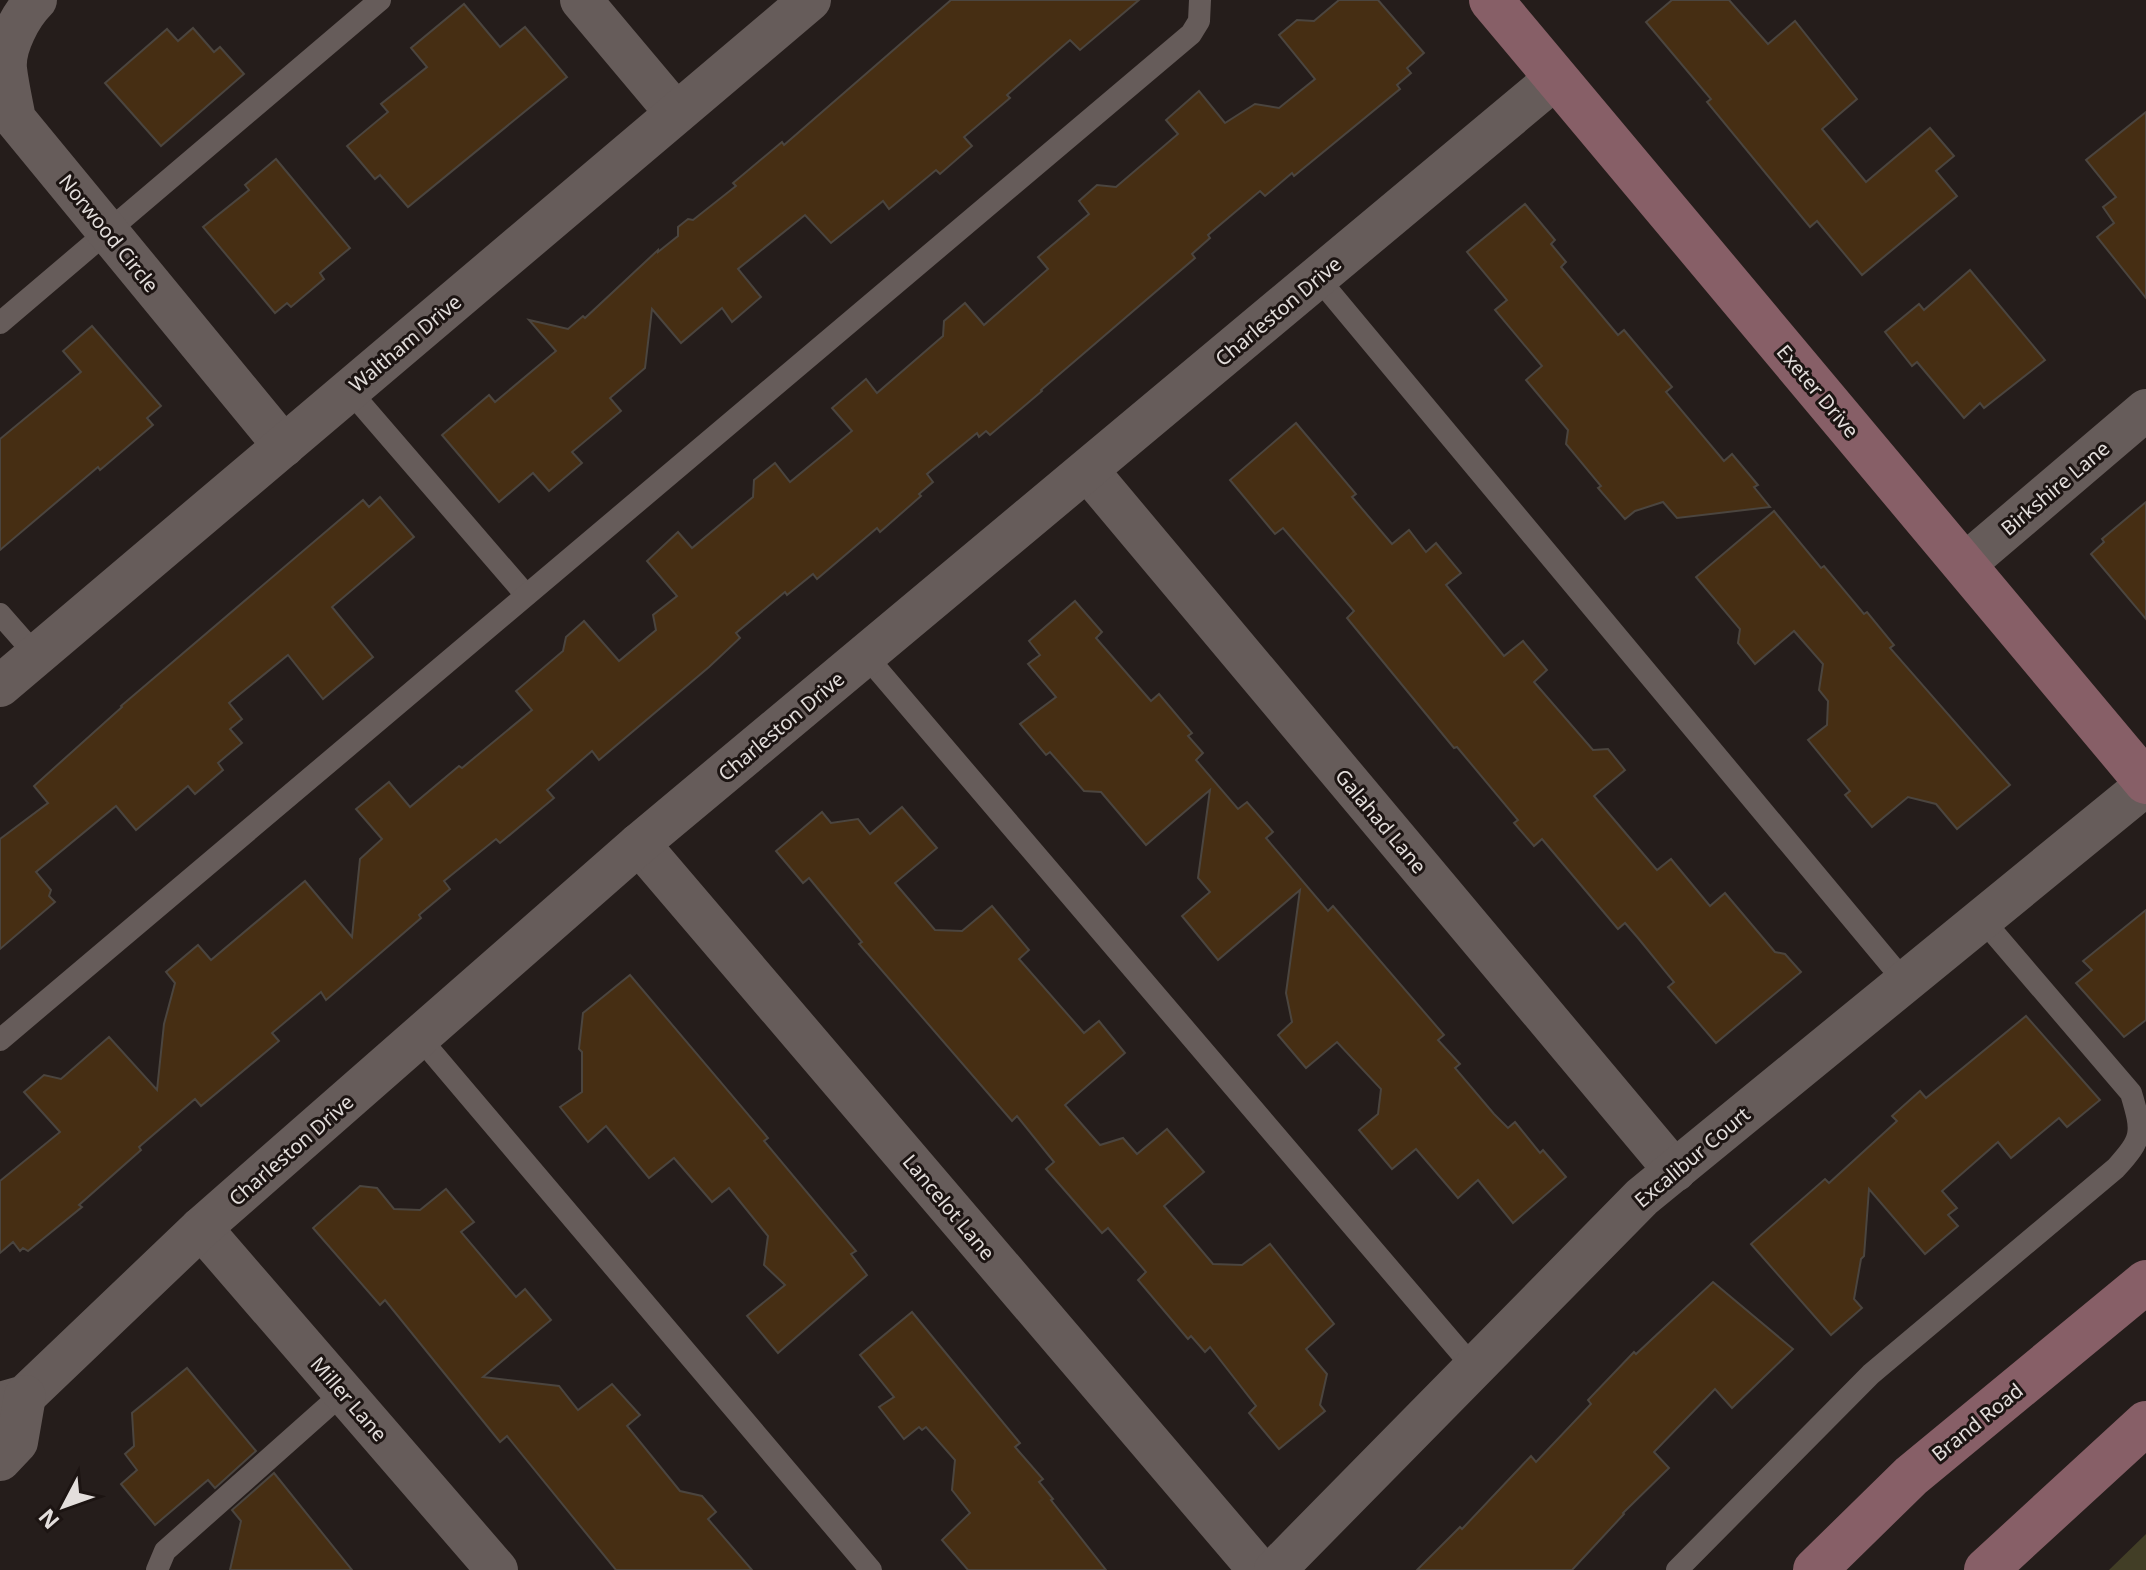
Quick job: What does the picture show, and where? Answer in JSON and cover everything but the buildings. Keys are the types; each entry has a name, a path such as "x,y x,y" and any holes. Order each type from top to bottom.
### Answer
{"street":[{"name":"Norwood Circle","path":"36,0 14,33 6,65 15,119 284,446"},
{"path":"581,0 676,113"},
{"name":"Waltham Drive","path":"0,686 810,0"},
{"name":"Exeter Drive","path":"1491,0 2146,784"},
{"name":"Charleston Drive","path":"0,1460 17,1442 13,1400 201,1228 639,844 1556,78"},
{"name":"Birkshire Lane","path":"1964,565 2146,410"},
{"name":"Galahad Lane","path":"1088,471 1675,1171"},
{"name":"Excalibur Court","path":"1275,1570 1642,1197 2146,784"},
{"name":"Lancelot Lane","path":"639,844 1259,1570"},
{"name":"Miller Lane","path":"201,1228 497,1570"},
{"name":"Brand Road","path":"1815,1570 1911,1476 2146,1282"},
{"path":"1986,1570 2146,1423"}],"lane":[{"path":"0,323 380,0"},
{"path":"0,1040 1191,34 1199,21 1200,0"},
{"path":"1318,278 1905,982"},
{"path":"349,390 526,595"},
{"path":"0,614 36,655"},
{"path":"866,656 1474,1368"},
{"path":"1677,1570 1871,1374 2116,1168 2137,1145 2140,1122 2131,1093 1982,919"},
{"path":"419,1037 871,1570"},
{"path":"157,1570 165,1551 344,1392"}],"shaded area":[{"path":"2146,1534 2146,1570 2109,1570"}]}
